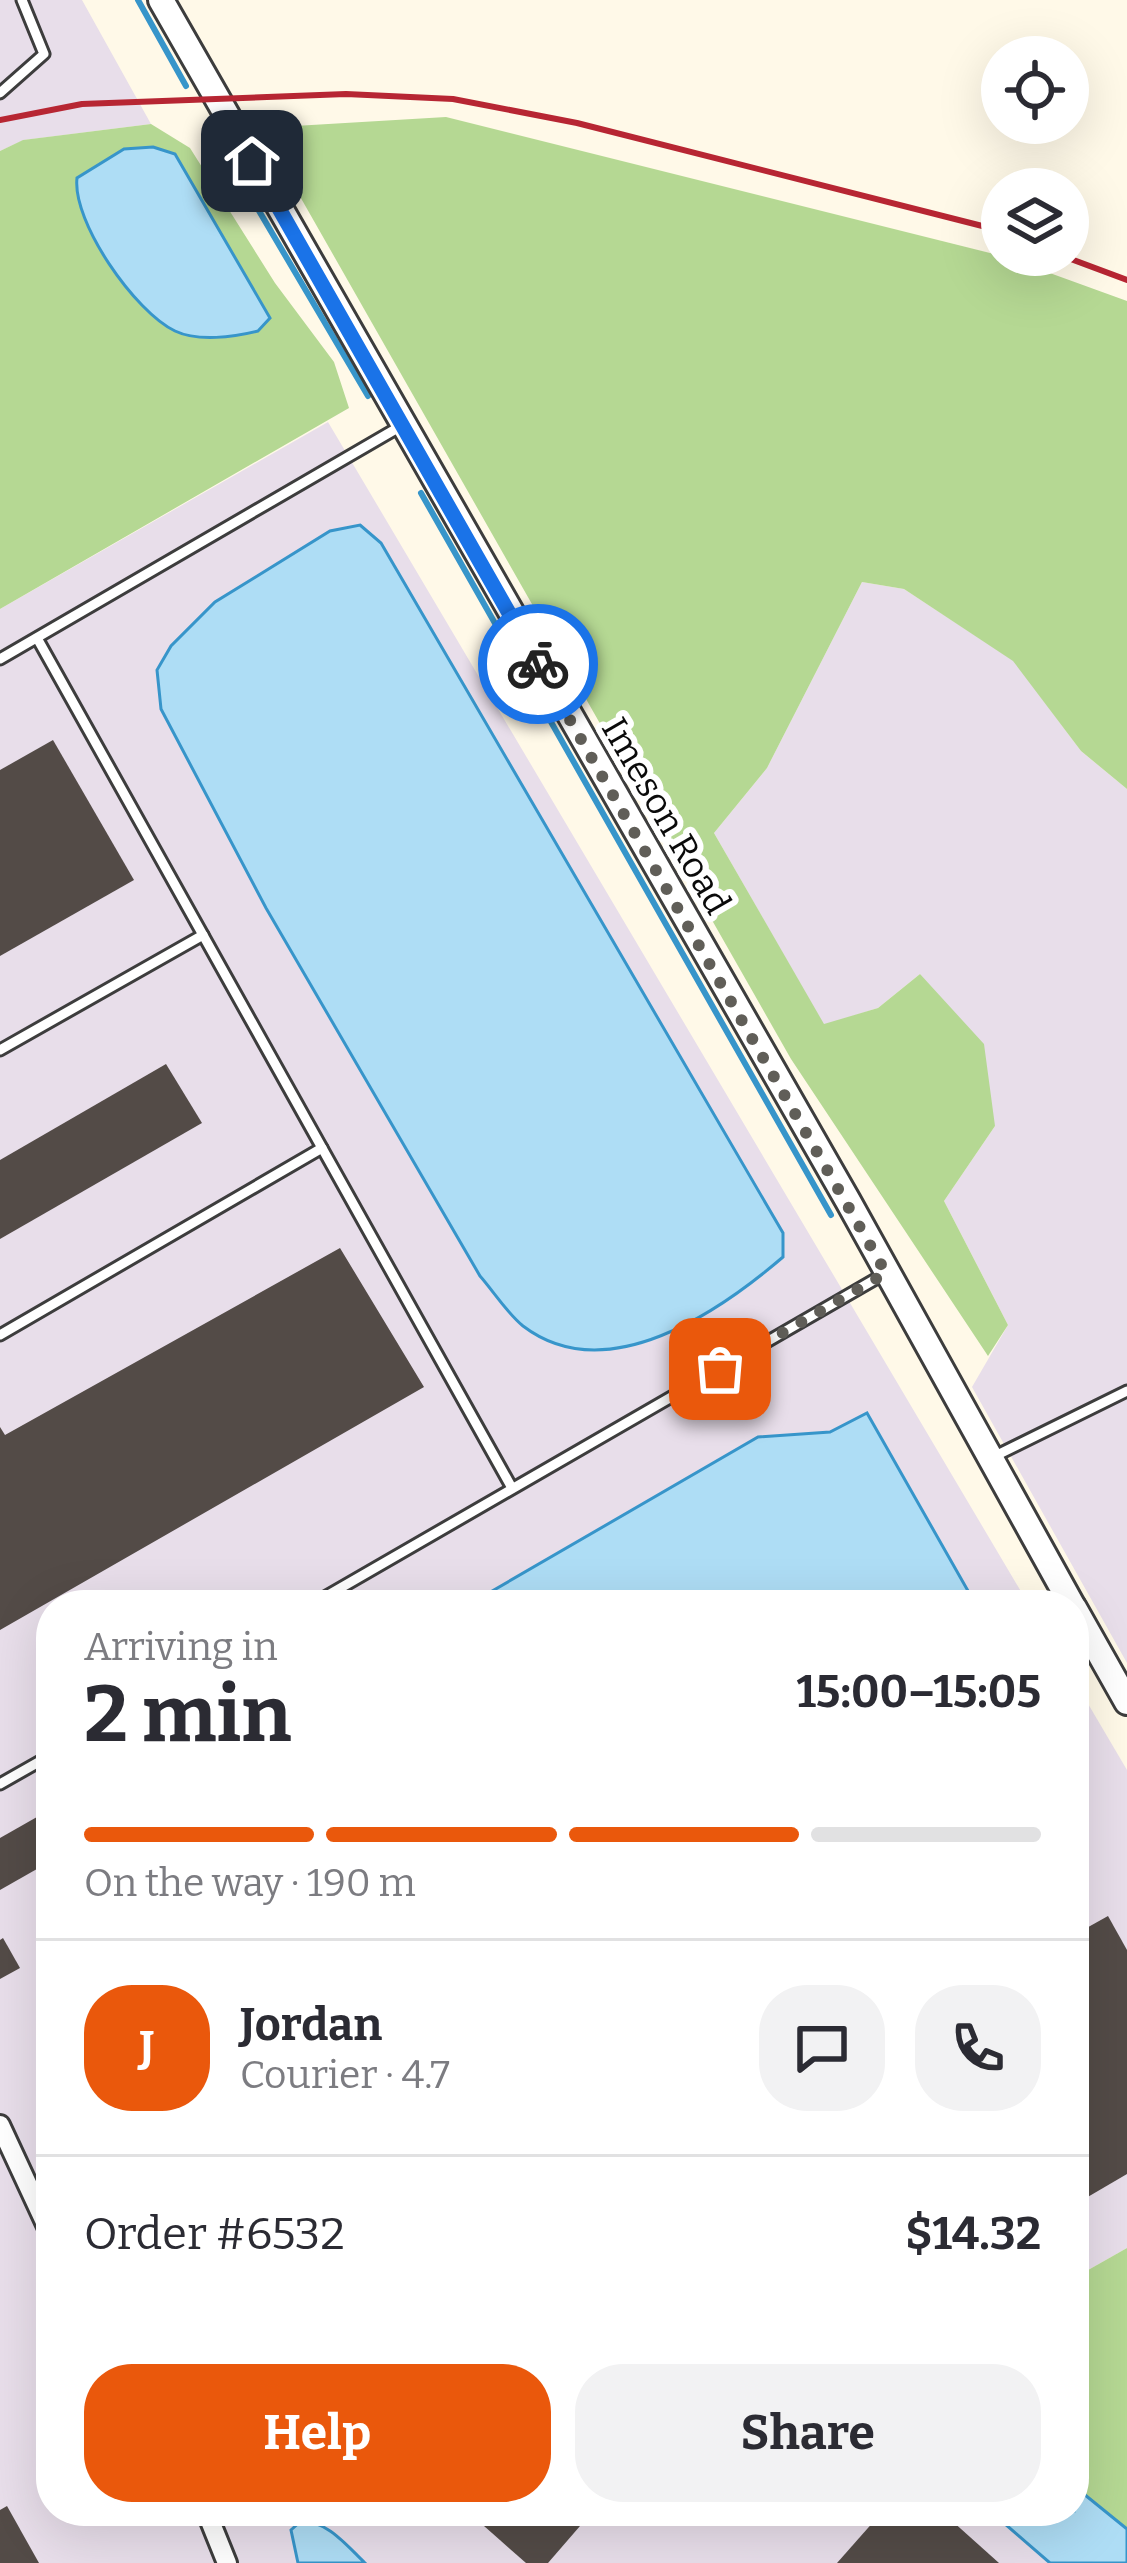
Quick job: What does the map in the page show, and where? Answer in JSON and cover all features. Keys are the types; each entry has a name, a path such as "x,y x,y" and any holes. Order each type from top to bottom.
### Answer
{"street":[{"name":"Imeson Road","path":"161,0 1064,1590"},
{"name":"Imeson Road","path":"1089,1634 1127,1702"},
{"path":"0,2125 36,2203"},
{"path":"212,2526 227,2563"}],"lane":[{"path":"0,93 34,69 44,54 22,0"},
{"path":"0,659 401,426"},
{"path":"37,638 512,1489"},
{"path":"0,1050 203,935"},
{"path":"0,1335 322,1148"},
{"path":"336,1590 886,1273"},
{"path":"991,1458 1127,1391"},
{"path":"0,1784 36,1764"}],"shaded area":[{"path":"0,0 82,0 151,124 24,140 0,151"},
{"path":"328,422 1020,1590 36,1590 36,2526 1007,2526 1050,2563 0,2563 0,609"},
{"path":"862,582 904,589 1014,661 1081,751 1127,789 1127,1663 972,1387 1008,1325 944,1201 995,1126 920,974 878,1008 824,1025 714,833 767,768"},
{"path":"1089,1705 1127,1770 1127,2248 1089,2270"}],"green space":[{"path":"446,117 981,251 981,276 1058,276 1127,301 1127,789 1081,751 1013,661 904,589 862,582 767,768 714,833 824,1024 878,1008 920,974 984,1044 995,1126 944,1201 1008,1325 988,1356 791,1059 261,128"},
{"path":"151,124 190,148 275,283 334,362 349,408 0,609 0,151 23,140","holes":["174,154 270,317 258,331 229,336 182,330 144,304 96,242"]},
{"path":"1127,2248 1127,2529 1089,2498 1089,2270"}],"water":[{"path":"153,147 175,154 270,318 258,331 205,337 175,331 125,286 95,241 78,196 77,178 124,149"},
{"path":"360,525 381,543 783,1233 783,1257 728,1300 661,1336 626,1347 590,1350 556,1344 523,1326 480,1276 266,908 161,709 157,670 171,646 215,602 330,531"},
{"path":"867,1413 967,1590 494,1590 758,1437 830,1432"},
{"path":"1089,2498 1127,2529 1127,2563 1050,2563 1007,2526 1089,2526"},
{"path":"320,2526 365,2563 298,2563 291,2530"}],"building":[{"path":"53,740 134,880 0,956 0,770"},
{"path":"166,1064 202,1123 0,1239 0,1160"},
{"path":"340,1248 424,1387 70,1590 36,1590 36,1609 0,1630 0,1427 5,1435"},
{"path":"36,1818 36,1870 0,1890 0,1838"},
{"path":"1108,1916 1127,1950 1127,2174 1089,2196 1089,1927"},
{"path":"3,1938 20,1968 0,1979 0,1940"},
{"path":"7,2506 39,2563 0,2563 0,2510"},
{"path":"484,2526 580,2526 548,2563 526,2563"},
{"path":"870,2526 958,2526 999,2563 837,2563"}],"waterway":[{"path":"138,0 186,86"},
{"path":"209,126 368,396"},
{"path":"421,493 831,1215"}],"railway":[{"path":"0,120 82,104 346,94 453,99 577,123 981,226"},
{"path":"1089,266 1127,280"}],"way so far":[{"path":"538,664 886,1273 720,1369"}],"route":[{"path":"252,161 538,664"}]}
